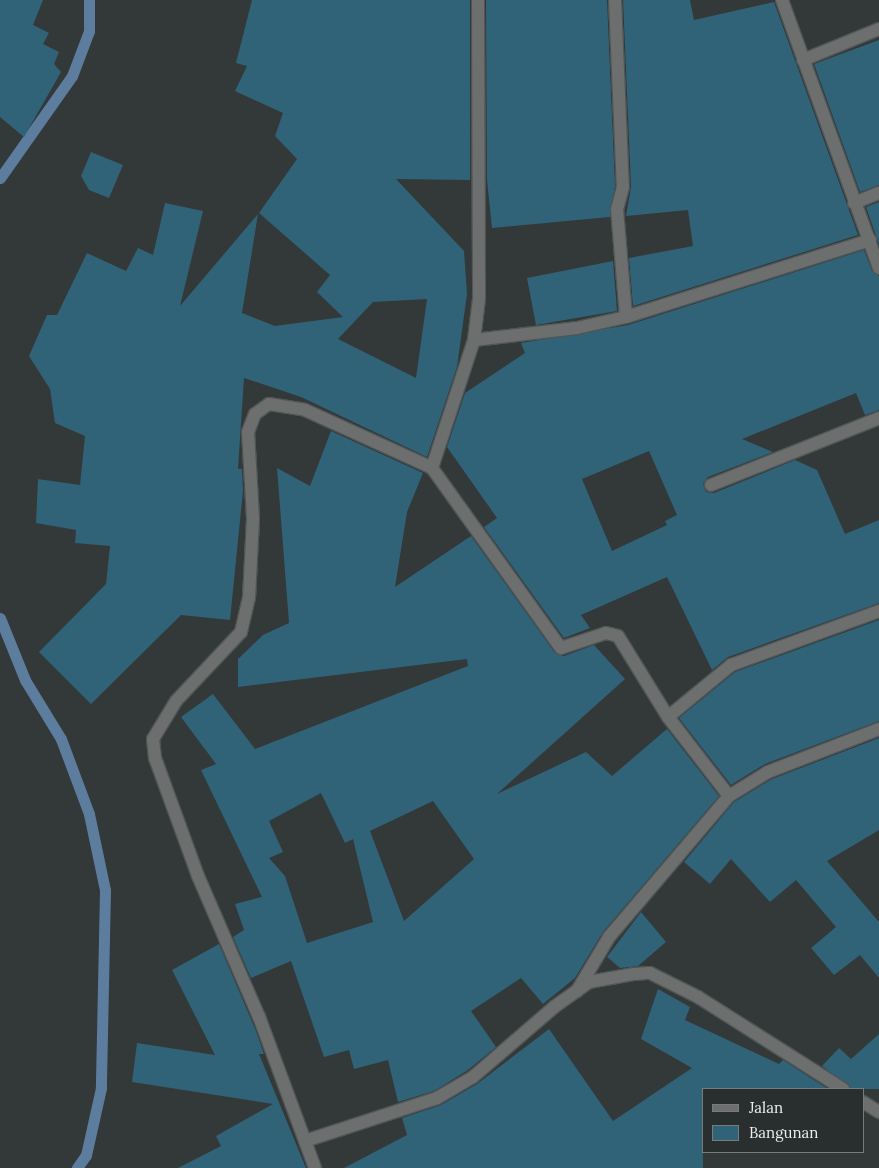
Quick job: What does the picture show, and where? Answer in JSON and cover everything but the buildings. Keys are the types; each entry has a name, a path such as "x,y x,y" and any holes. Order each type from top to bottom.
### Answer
{"street":[{"path":"432,468 474,340 479,299 478,0"},
{"path":"615,0 623,187 617,209 626,317"},
{"path":"782,0 802,60 879,268"},
{"path":"802,60 879,29"},
{"path":"854,203 879,193"},
{"path":"474,340 577,328 626,317 870,240"},
{"path":"315,1168 308,1140 198,876 155,758 153,739 176,701 241,632 249,598 253,518 248,432 255,414 268,404 305,410 432,468 561,648 606,633 618,636 668,717 729,796"},
{"path":"711,485 879,418"},
{"path":"668,717 731,665 879,611"},
{"path":"577,991 609,937 729,796 768,772 879,729"},
{"path":"308,1140 437,1098 473,1077 589,982 650,973 698,997 841,1088"},
{"path":"864,1103 879,1112"}],"waterway":[{"path":"0,178 72,76 89,31 89,0"},
{"path":"0,618 25,680 61,739 89,814 105,890 101,1088 86,1155 77,1168"}]}
